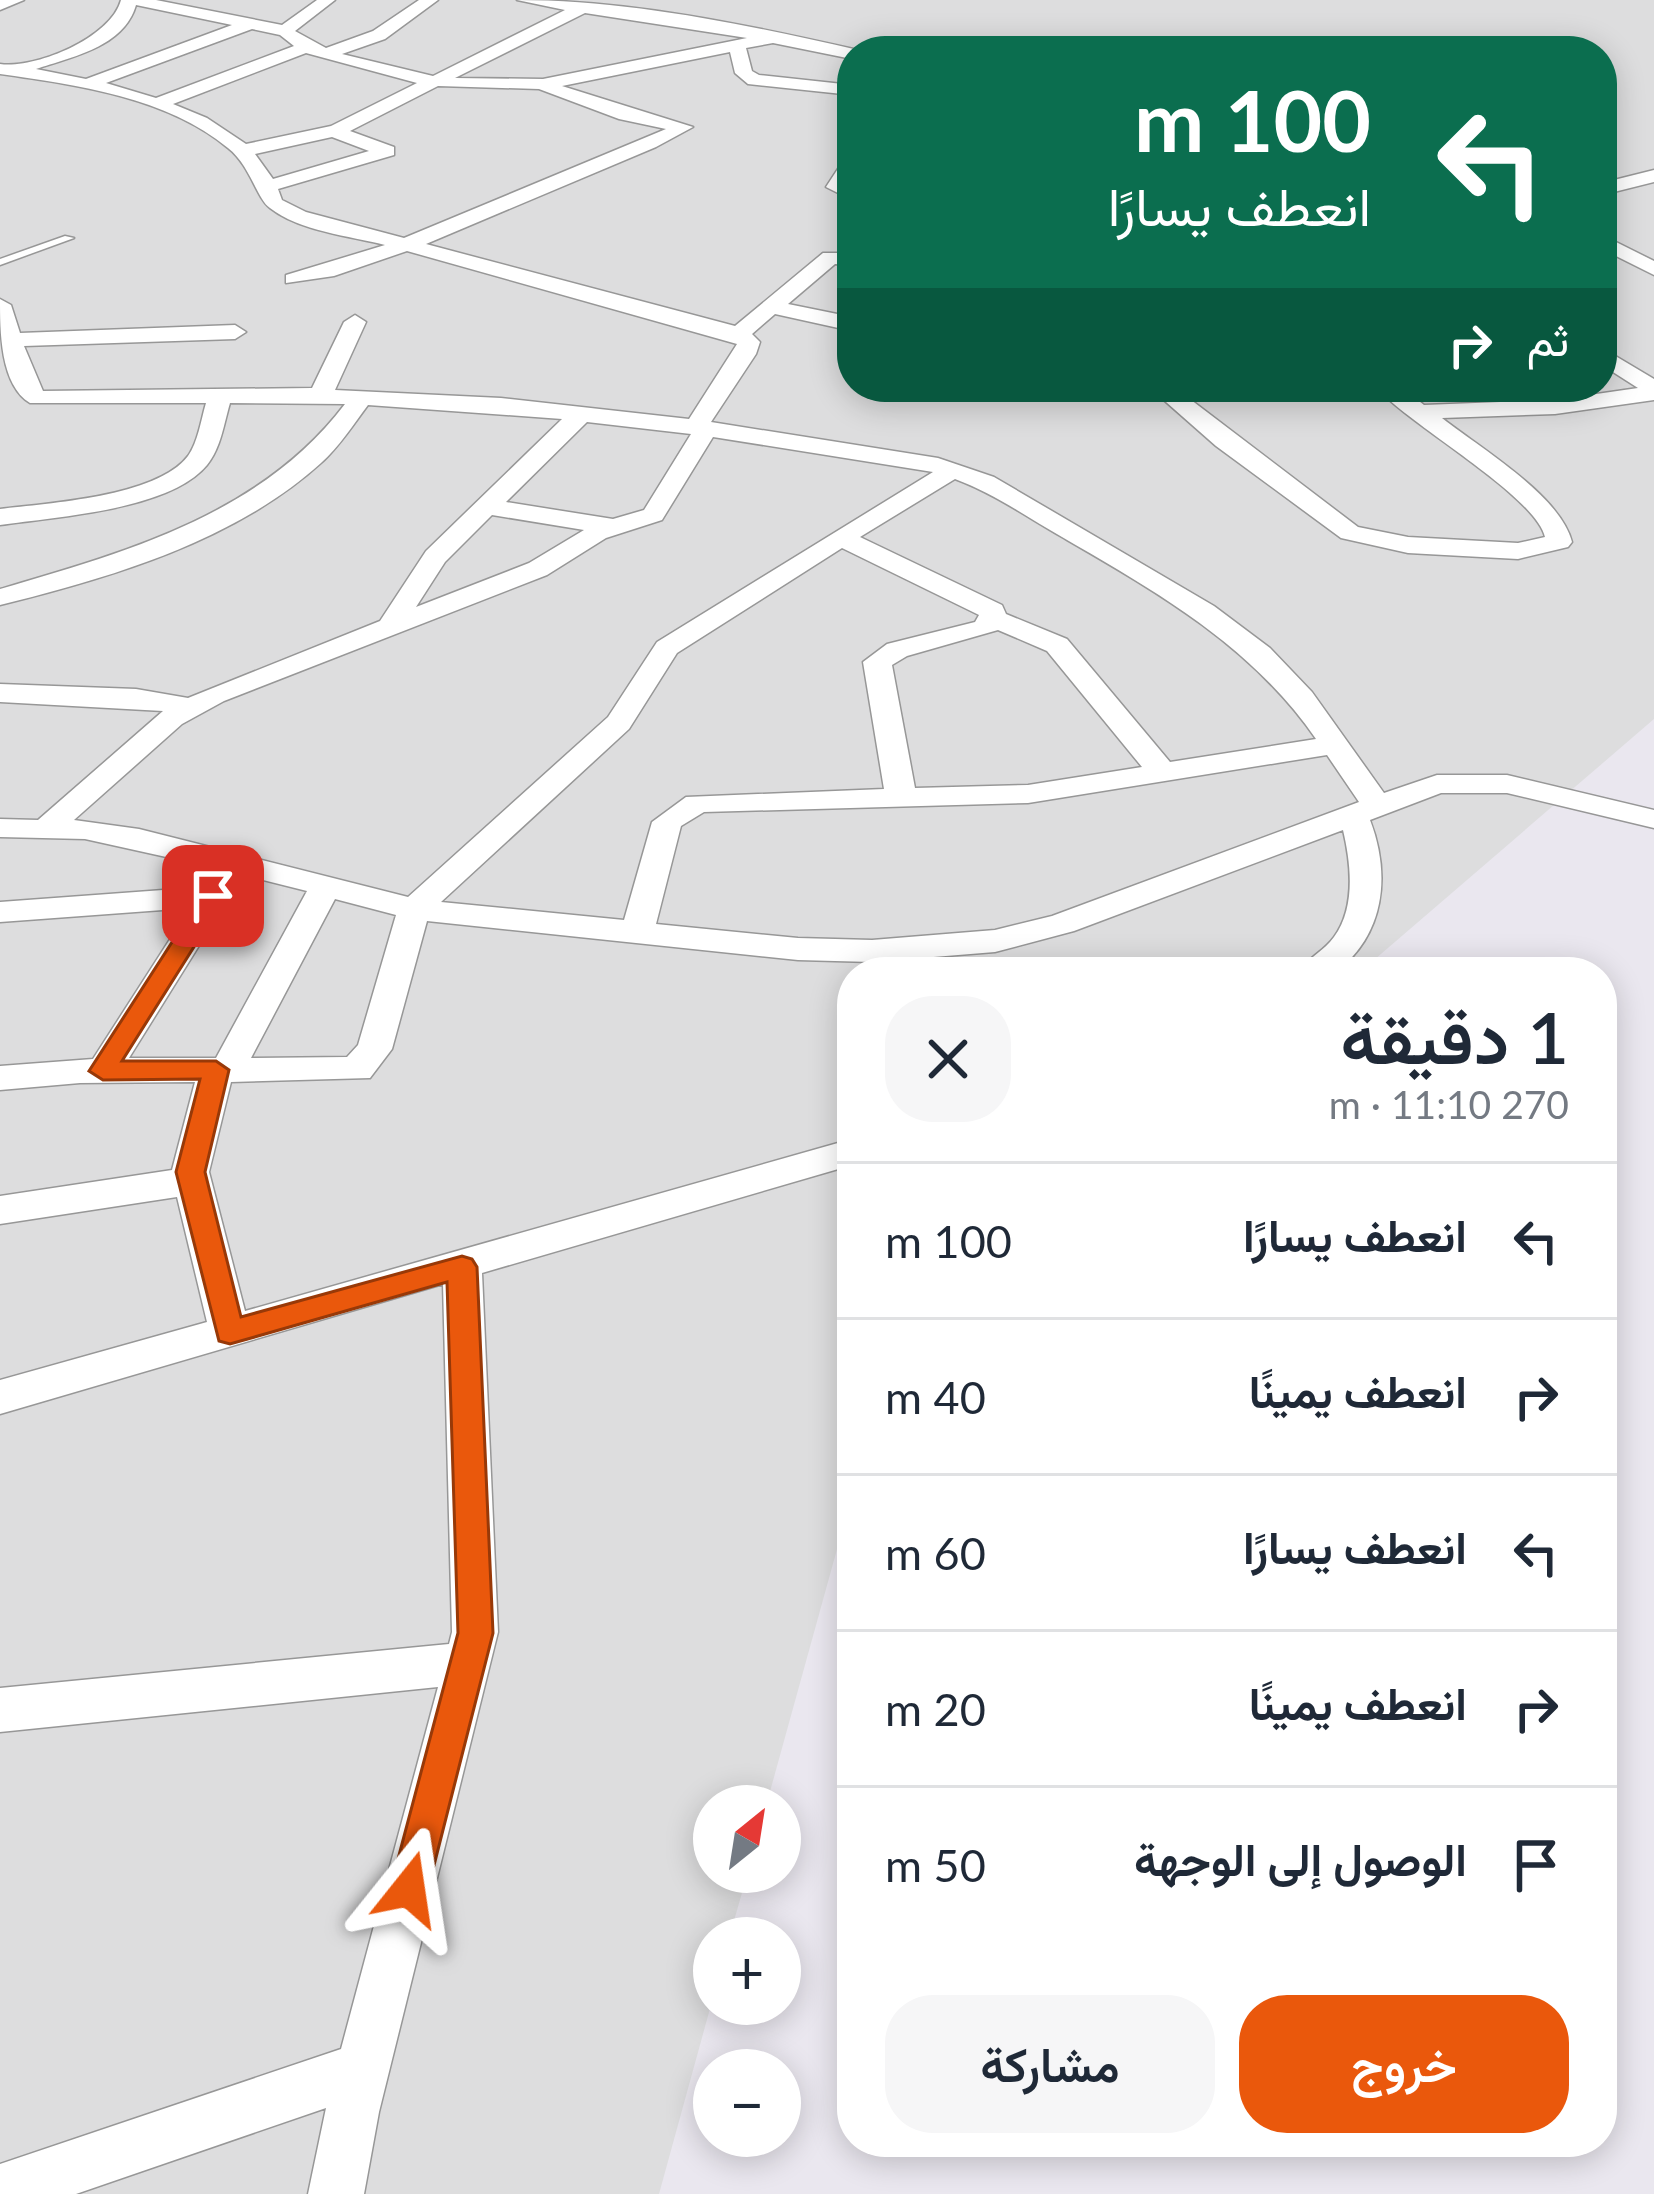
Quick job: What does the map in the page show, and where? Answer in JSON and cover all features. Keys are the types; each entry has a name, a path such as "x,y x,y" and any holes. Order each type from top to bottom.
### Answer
{"street":[{"path":"0,5 16,0"},
{"path":"285,31 327,0"},
{"path":"326,54 366,42 430,0"},
{"path":"525,0 837,51"},
{"path":"9,70 110,33 142,1 285,31 305,47 326,54 436,81 543,84 774,38"},
{"path":"247,150 334,131 582,8"},
{"path":"91,83 251,24"},
{"path":"737,44 744,73 763,82 837,89"},
{"path":"763,82 806,45"},
{"path":"153,105 305,47"},
{"path":"9,70 91,83 196,120 247,150 274,203 299,216 739,334 749,342 653,515 613,527 538,568 193,707 135,748 46,829"},
{"path":"293,279 362,263 410,245 684,127 625,115 543,84"},
{"path":"268,186 387,151 334,131"},
{"path":"1617,185 1654,176"},
{"path":"1617,249 1653,267"},
{"path":"739,334 830,257 837,258"},
{"path":"0,305 28,392 38,398 362,397 581,414 876,453 985,482 1204,612 1260,654 1302,698 1364,808 1366,893 1347,945 1333,957"},
{"path":"772,307 837,321"},
{"path":"320,396 355,322"},
{"path":"12,340 235,332"},
{"path":"1617,365 1654,391"},
{"path":"1617,397 1654,391"},
{"path":"0,518 158,488 184,476 200,458 220,397"},
{"path":"0,597 136,554 237,509 281,484 317,454 362,397"},
{"path":"1178,402 1350,533 1408,545 1518,551 1559,542 1555,525 1523,493 1407,402"},
{"path":"1420,412 1586,402"},
{"path":"389,628 427,567 581,414"},
{"path":"0,1078 103,1071 357,1069 367,1061 414,909 619,723 667,648 953,470"},
{"path":"491,506 613,527"},
{"path":"840,537 992,611 993,619 985,628 897,650 877,662 901,797"},
{"path":"993,619 1057,645 1160,769"},
{"path":"0,693 113,696 193,707"},
{"path":"637,933 667,821 697,803 1028,794 1160,769 1332,745"},
{"path":"0,828 140,838 414,909 872,951 995,940 1144,896 1364,808 1437,784 1507,784 1654,819"},
{"path":"103,1071 235,863"},
{"path":"230,1332 191,1181 221,1070 326,887"},
{"path":"0,912 213,896"},
{"path":"0,1397 837,1156"},
{"path":"0,1210 191,1181"},
{"path":"336,2194 362,2069 475,1633 462,1267"},
{"path":"0,1710 467,1663"},
{"path":"1,2188 362,2069"}],"lane":[{"path":"0,262 69,238"}],"shaded area":[{"path":"0,0 1654,0 1654,719 1377,957 837,957 837,1549 772,1785 693,1785 693,1893 742,1893 735,1917 693,1917 693,2025 705,2025 699,2049 693,2049 693,2070 659,2194 0,2194"}],"route":[{"path":"213,896 103,1071 216,1070 190,1172 230,1332 462,1267 475,1633 409,1889"}]}
